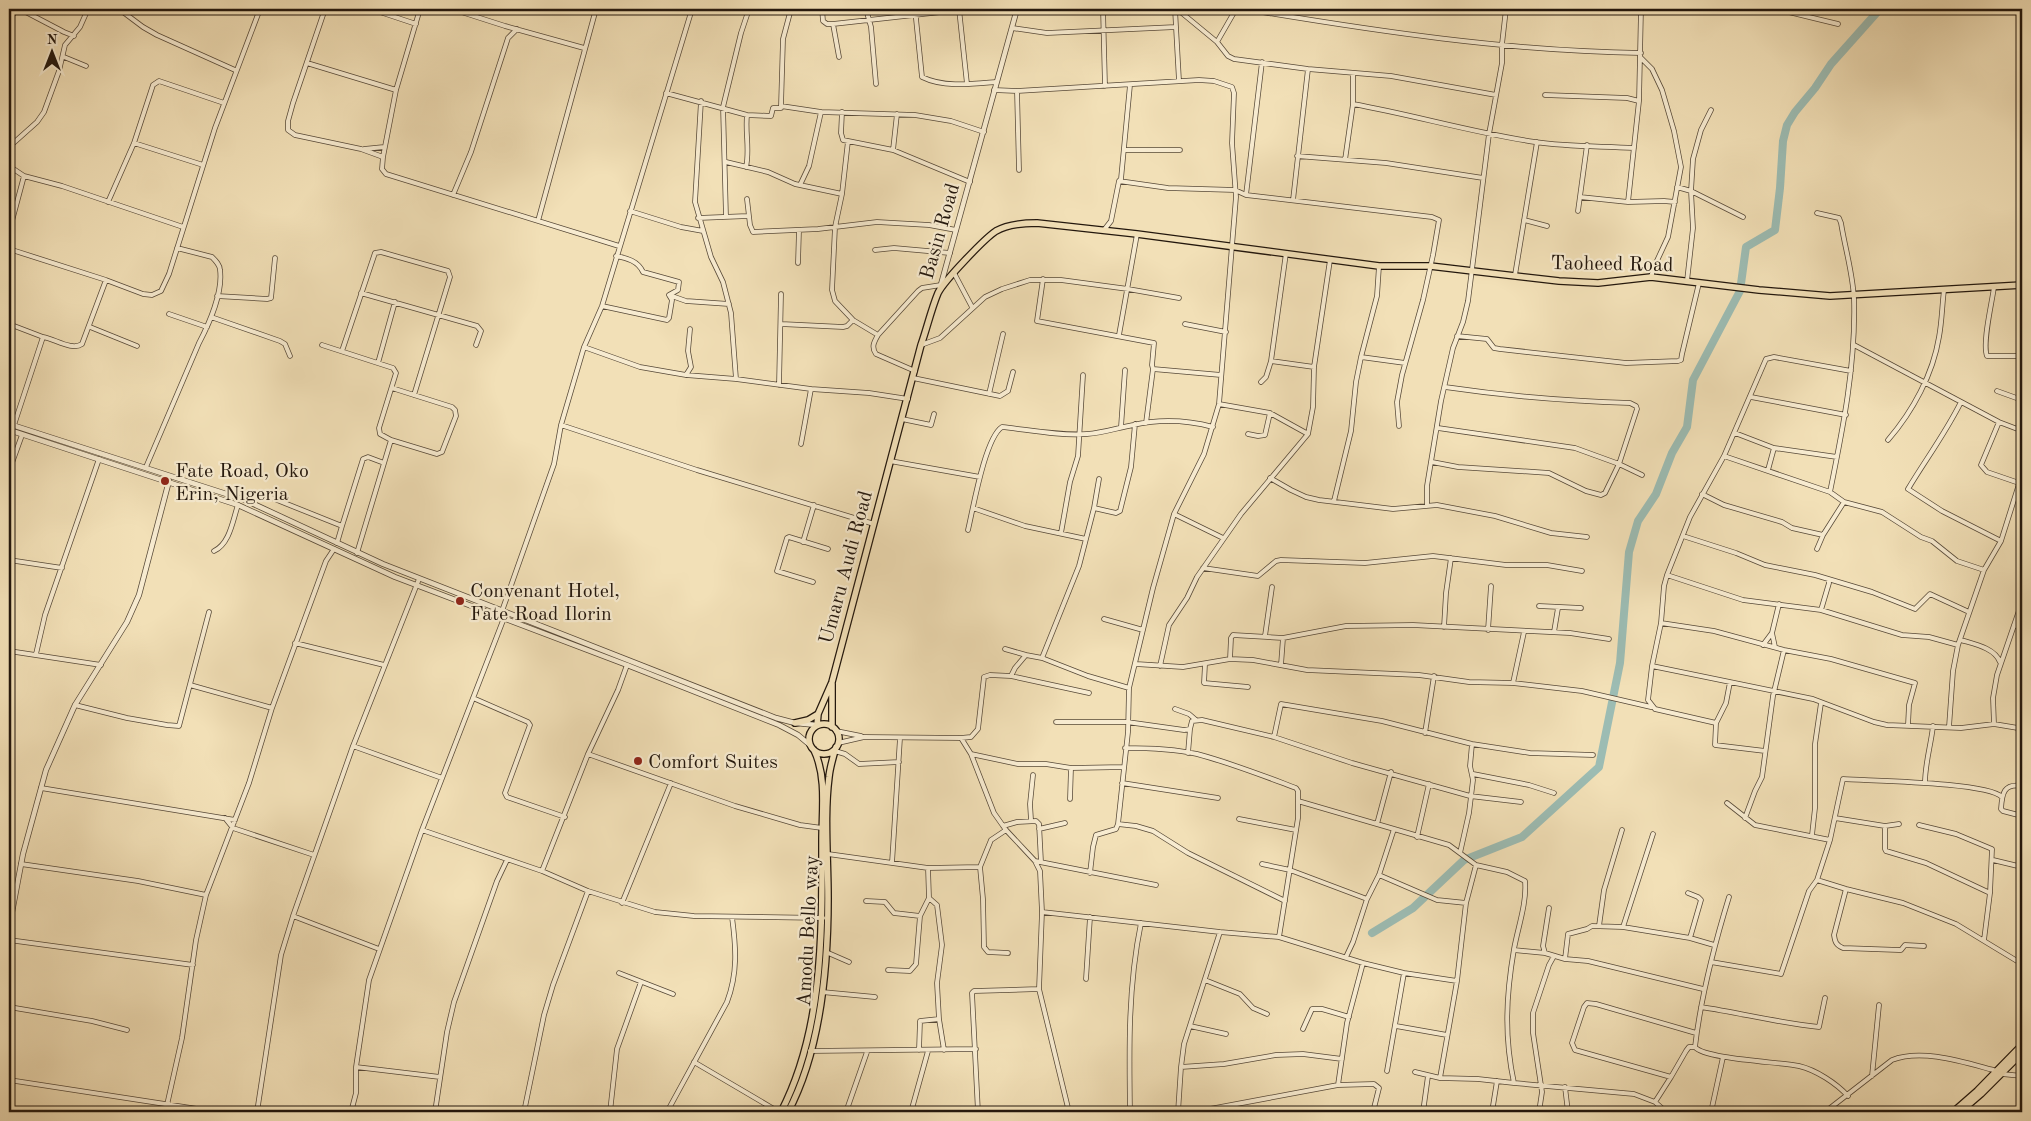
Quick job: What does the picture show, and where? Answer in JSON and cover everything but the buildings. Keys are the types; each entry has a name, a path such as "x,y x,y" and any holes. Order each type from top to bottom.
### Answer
{"main road":[{"name":"Taoheed Road","path":"939,292 954,273 995,232 1013,225 1038,223 1379,266 1430,266 1559,281 1598,283 1651,277 1759,290 1830,296 2022,285"},
{"name":"Basin Road","path":"890,461 921,345 939,292"},
{"name":"Umaru Audi Road","path":"832,682 850,607 890,461"},
{"path":"832,682 836,747 825,754 812,747 809,736 817,726 818,714 832,682"},
{"path":"795,723 808,720 818,714"},
{"path":"817,726 827,724 834,729"},
{"name":"Amodu Bello way","path":"788,1112 810,1052 819,1015 826,952 821,774 812,747"},
{"name":"Amodu Bello way","path":"780,1112 800,1062 811,1023 825,918 828,854 828,787 836,747"},
{"path":"2000,1072 2022,1045"},
{"path":"1957,1112 2022,1053"}],"street":[{"path":"9,20 19,9 74,36"},
{"path":"65,45 80,27 88,9"},
{"path":"119,9 142,27 157,35 235,70"},
{"path":"9,243 10,249 143,294 152,295 161,291 167,280 235,70 260,9"},
{"path":"325,9 288,121 288,130 301,136 361,149 383,156"},
{"path":"371,9 416,24"},
{"path":"420,9 396,90 384,147 382,169 386,174 618,246"},
{"path":"452,9 584,48"},
{"path":"538,221 596,9"},
{"path":"502,611 554,464 561,425 584,347 602,306 618,246 692,9"},
{"path":"726,217 724,175 726,162 722,107 741,32 749,9"},
{"path":"781,106 783,39 791,9"},
{"path":"822,9 823,21 826,24 959,10 967,84"},
{"path":"866,9 871,28 876,84"},
{"path":"915,9 922,77 928,80 967,84 996,82"},
{"name":"Basin Road","path":"939,292 1017,9"},
{"path":"1103,9 1106,86"},
{"path":"1176,9 1179,81"},
{"path":"1176,9 1217,42 1228,56 1234,60 1391,76 1496,95"},
{"path":"1217,42 1236,9"},
{"path":"1244,9 1313,21 1502,44 1574,52 1640,55 1652,69 1662,90 1681,164 1668,237 1651,277"},
{"path":"1427,506 1426,496 1445,387 1463,322 1473,270 1489,134 1502,63 1506,9"},
{"path":"1628,202 1639,101 1641,9"},
{"path":"1776,9 1838,24"},
{"path":"832,24 840,57"},
{"path":"506,26 508,38"},
{"path":"1012,28 1048,33 1104,32 1176,27"},
{"path":"453,195 471,152 508,38 517,29"},
{"path":"9,147 37,122 44,112 64,57 64,32"},
{"path":"64,57 86,66"},
{"path":"1246,195 1262,62"},
{"path":"307,63 396,90"},
{"path":"1293,200 1308,69"},
{"path":"1345,160 1353,104 1353,73"},
{"path":"108,202 134,142 153,85 159,81 224,103"},
{"path":"994,90 1017,91 1179,81 1214,81 1232,87 1234,93 1232,143 1236,197 1219,404 1204,454 1174,514 1153,588 1129,688 1128,732 1118,824 1116,829 1096,835 1092,847 1090,873"},
{"path":"1104,230 1111,221 1118,181 1121,179 1130,85"},
{"path":"1017,91 1019,170"},
{"path":"666,93 747,115 771,116 773,108 781,108 781,106 821,112 897,114 951,121 984,132"},
{"path":"1544,95 1626,98 1639,101"},
{"path":"701,101 695,202 702,231 711,257 723,282 729,304 736,379"},
{"path":"1353,104 1399,113 1452,127 1537,142 1634,148"},
{"path":"1687,281 1692,228 1692,160 1701,130 1711,110"},
{"path":"800,185 808,166 821,112"},
{"path":"842,112 841,133 844,140 893,150 970,182"},
{"path":"893,150 897,114"},
{"path":"746,168 748,156 746,152 748,140 745,130 747,115"},
{"path":"848,141 842,194 835,227 832,295 854,320 878,335"},
{"path":"134,142 203,165"},
{"path":"1515,275 1537,142"},
{"path":"1578,210 1586,145"},
{"path":"361,149 384,147"},
{"path":"1125,150 1180,150"},
{"path":"1297,156 1386,163 1483,178"},
{"path":"726,162 768,172 788,182 842,194"},
{"path":"9,166 24,176 184,227"},
{"path":"9,232 24,176"},
{"path":"1118,181 1168,188 1234,190 1246,195 1432,217 1439,220 1423,300 1405,363 1397,402 1399,426"},
{"path":"1677,186 1691,190 1743,217"},
{"path":"1580,197 1628,202 1664,200 1675,202"},
{"path":"747,199 750,228 753,232 799,230 877,222 929,225 956,230"},
{"path":"630,211 681,227 702,231"},
{"path":"1817,213 1838,218 1841,223 1854,296 1854,345 1846,416 1830,492"},
{"path":"698,218 748,216"},
{"path":"1524,220 1547,226"},
{"path":"798,263 799,230"},
{"path":"1119,335 1137,234"},
{"path":"146,467 207,327 217,296 220,274 217,263 212,257 177,248"},
{"path":"875,250 894,248 950,253"},
{"path":"342,351 375,253 381,252 450,273 414,395"},
{"path":"1261,382 1266,377 1271,361 1286,253"},
{"path":"616,256 634,262 639,265 643,272 678,282 680,285 678,290 669,295"},
{"path":"217,296 271,298 275,258"},
{"path":"1160,666 1169,625 1187,598 1203,568 1223,538 1270,478 1308,434 1313,407 1314,367 1330,260"},
{"path":"1334,501 1351,431 1356,382 1361,357 1377,296 1379,266"},
{"path":"954,273 972,307"},
{"path":"1043,279 1038,321 1154,343 1153,369 1146,423"},
{"path":"921,345 940,338 972,307 1002,289 1030,280 1043,279 1128,289 1179,298"},
{"path":"9,324 43,337 72,346 79,346 82,344 90,327 106,280"},
{"path":"1458,336 1487,339 1494,348 1576,359 1626,363 1678,361 1681,360 1699,283"},
{"path":"941,285 922,288 918,291 878,335 873,343 873,350 876,354 914,375 1000,396 1006,394 1013,372"},
{"path":"1994,287 1986,352 1988,356 2022,356"},
{"path":"1888,440 1896,431 1926,382 1939,338 1944,290"},
{"path":"360,293 480,328 481,331 476,345"},
{"path":"780,385 781,294"},
{"path":"669,295 700,303 729,304"},
{"path":"602,306 667,320 672,300 669,295"},
{"path":"378,363 395,302"},
{"path":"169,314 207,327"},
{"path":"211,317 280,341 285,344 290,356"},
{"path":"781,324 843,327 854,320"},
{"path":"1184,324 1226,332"},
{"path":"90,327 137,346"},
{"path":"686,375 691,367 688,351 690,329"},
{"path":"989,394 1003,334"},
{"path":"43,337 10,431 238,505 417,586 627,664 763,719 789,730 812,747"},
{"path":"322,345 395,370 392,388 379,428 380,434 391,440 437,454 442,452 456,416 455,410 392,388"},
{"path":"1854,345 1999,422 2020,430 2022,428"},
{"path":"584,347 640,367 686,375 736,379 811,389 869,393 908,399"},
{"path":"1652,707 1648,700 1647,692 1662,622 1664,586 1667,575 1702,494 1735,433 1762,366 1769,356 1851,371"},
{"path":"1361,357 1405,363"},
{"path":"1271,361 1314,367"},
{"path":"1153,369 1221,374"},
{"path":"1121,427 1125,370"},
{"path":"1061,533 1070,482 1078,456 1083,375"},
{"path":"1432,462 1458,467 1549,473 1598,495 1604,493 1619,464 1636,409 1634,404 1552,400 1497,395 1445,387"},
{"path":"801,444 811,389"},
{"path":"1997,391 2022,400"},
{"path":"1751,397 1846,416"},
{"path":"1961,402 1940,442 1908,489 1942,511 2001,540"},
{"path":"1219,404 1270,413 1308,434"},
{"path":"1248,434 1265,435 1270,413"},
{"path":"902,419 931,425 934,414"},
{"path":"968,530 980,478 994,436 1002,427 1080,434 1135,424 1184,421 1213,427"},
{"path":"1948,727 1953,671 1958,645 1984,570 2001,540 2021,484 1988,472 1981,466 1999,422"},
{"path":"1094,508 1116,513 1120,511 1131,466 1135,424"},
{"path":"11,425 245,500 357,553 502,611 770,715 795,723 817,726"},
{"path":"561,425 697,470 874,524"},
{"path":"1438,428 1575,448 1619,464 1642,475"},
{"path":"1735,433 1774,448 1837,457"},
{"path":"9,471 22,435"},
{"path":"357,553 391,440"},
{"path":"1768,470 1774,448"},
{"path":"1724,456 1830,492 1844,502 1882,512 1921,537 1932,541 1957,561 1984,570"},
{"path":"337,543 363,459 368,458 384,463"},
{"path":"36,654 45,615 99,459"},
{"path":"890,461 980,478"},
{"path":"1270,478 1306,497 1393,509 1427,506 1452,508 1495,516 1551,533 1587,537"},
{"path":"1042,658 1079,566 1094,508 1099,479"},
{"path":"9,928 21,864 41,788 53,752 75,705 127,622 139,596 169,482"},
{"path":"245,500 248,495 253,493 262,494 342,526"},
{"path":"1702,494 1724,504 1767,516 1792,528 1823,536"},
{"path":"1818,549 1823,536 1844,502"},
{"path":"214,551 223,545 228,536 238,505"},
{"path":"803,542 814,505"},
{"path":"974,508 1025,526 1086,539"},
{"path":"1174,514 1223,538"},
{"path":"1683,536 1736,553 1764,565 1828,579 1872,592 1915,610 1930,594 1969,612"},
{"path":"813,582 777,571 787,538 828,549"},
{"path":"167,1105 182,1038 206,895 249,783 272,708 295,643 326,561 334,550"},
{"path":"1203,568 1258,576 1281,560 1366,563 1433,556 1506,565 1547,565 1582,571"},
{"path":"1444,627 1451,558"},
{"path":"9,560 62,568"},
{"path":"1667,575 1743,600 1821,610 1902,635 1929,637 1958,645"},
{"path":"257,1112 281,955 353,746 419,578"},
{"path":"1821,610 1829,583 1828,579"},
{"path":"1488,630 1491,586"},
{"path":"1264,636 1272,587"},
{"path":"1994,724 1993,698 2000,662 2022,602"},
{"path":"1763,645 1772,633 1779,604"},
{"path":"1539,606 1581,608"},
{"path":"1554,632 1558,608"},
{"path":"75,705 127,718 175,726 180,723 209,612"},
{"path":"351,1112 356,1093 356,1067 370,980 379,950 422,830 504,618"},
{"path":"1104,619 1143,630"},
{"path":"1662,622 1714,631 1763,645 1830,659 1915,682 1909,705 1908,725"},
{"path":"1230,659 1231,638 1233,635 1283,638 1346,626 1413,625 1570,633 1609,639"},
{"path":"2014,625 2022,628"},
{"path":"1513,683 1524,632"},
{"path":"1772,633 1775,647"},
{"path":"1281,665 1283,638"},
{"path":"1961,640 1990,651 1998,656 2000,662"},
{"path":"295,643 384,665"},
{"path":"1005,649 1026,656 1042,658 1088,676 1129,688"},
{"path":"1745,818 1762,777 1774,690 1784,650"},
{"path":"9,651 101,665"},
{"path":"1011,676 1015,668 1026,656"},
{"path":"1136,664 1184,667 1230,659 1328,672 1434,676 1469,682 1513,683 1582,691 1716,723"},
{"path":"542,871 588,754 618,690 627,664"},
{"path":"1205,664 1204,684 1248,687"},
{"path":"1652,666 1774,690 1822,703 1874,722 1961,728 1994,724 2018,728"},
{"path":"834,729 864,737 971,737 978,729 984,677 990,675 1011,676 1089,693"},
{"path":"1426,733 1434,676"},
{"path":"1730,682 1726,703 1716,723 1715,745 1765,751"},
{"path":"190,684 272,708"},
{"path":"473,698 528,722 530,725 505,793 507,797 564,817"},
{"path":"1812,836 1815,808 1815,744 1822,703"},
{"path":"1274,737 1280,704 1382,721 1472,744 1530,753 1593,755"},
{"path":"1175,709 1190,714 1196,720 1274,737 1352,763 1391,772 1470,796 1521,802"},
{"path":"2022,716 2018,728 2022,738"},
{"path":"1188,753 1190,729 1192,721 1196,720"},
{"path":"1056,722 1127,722 1160,728 1190,729"},
{"path":"1925,783 1925,768 1933,726"},
{"path":"836,747 864,737"},
{"path":"892,863 900,738"},
{"path":"961,738 971,754 994,812 1002,826 1035,861 1040,871 1042,912 1039,988 1069,1111 1055,1112"},
{"path":"1460,852 1467,824 1473,774 1470,766 1472,744"},
{"path":"353,746 442,778"},
{"path":"836,747 859,764 899,762"},
{"path":"1125,748 1152,748 1197,754 1296,788 1298,791 1296,830 1279,937"},
{"path":"588,754 735,806 800,825 822,828"},
{"path":"971,754 1018,764 1046,764 1071,768 1124,767"},
{"path":"1070,799 1071,768"},
{"path":"1377,824 1391,772"},
{"path":"1473,774 1529,785 1554,793"},
{"path":"1031,820 1030,804 1033,775"},
{"path":"1711,962 1780,974 1809,891 1817,880 1830,840 1844,779 1925,783 1986,790 2002,797"},
{"path":"622,903 671,783"},
{"path":"1122,783 1218,798"},
{"path":"1417,837 1429,784"},
{"path":"2022,786 2009,787 2002,797 2001,809 2022,816"},
{"path":"41,788 235,820"},
{"path":"1298,801 1449,845 1476,865 1506,872 1525,881 1506,1008 1509,1060 1514,1083"},
{"path":"1727,803 1755,825 1830,840"},
{"path":"225,818 233,828 314,855"},
{"path":"1834,818 1884,826 1899,824"},
{"path":"1239,819 1296,830"},
{"path":"1002,826 1031,820 1036,821 1039,829 1041,862"},
{"path":"1039,829 1065,822"},
{"path":"1118,824 1153,830 1188,854 1285,901"},
{"path":"1919,825 1956,834 1992,850 1990,893 1984,940"},
{"path":"1884,826 1886,852 1926,863 1990,893"},
{"path":"1346,957 1367,899 1379,875 1394,829"},
{"path":"422,830 542,871 622,903 656,912 694,916 825,918"},
{"path":"1006,830 990,840 980,868 984,898 984,947 988,952 1008,953"},
{"path":"1599,926 1604,890 1622,830"},
{"path":"1624,927 1653,834"},
{"path":"828,854 928,868 980,868"},
{"path":"435,1112 447,1032 454,1002 497,881 507,860"},
{"path":"1992,860 2022,867"},
{"path":"1035,861 1156,886"},
{"path":"21,864 138,881 206,895"},
{"path":"1262,864 1290,870 1367,899"},
{"path":"1440,1078 1457,981 1466,903 1476,865"},
{"path":"888,970 910,971 916,964 920,916 929,898 928,868"},
{"path":"1379,875 1431,898 1466,903"},
{"path":"1817,880 1903,903 1956,924 2022,964"},
{"path":"1846,889 1834,935 1838,946 1843,948 1899,950 1904,945 1924,946"},
{"path":"524,1112 550,992 588,891"},
{"path":"1688,893 1701,900 1690,938"},
{"path":"1695,1047 1703,989 1729,897"},
{"path":"929,898 937,905 942,945 937,983 939,1019 944,1050"},
{"path":"866,901 885,902 894,913 920,916"},
{"path":"1545,953 1543,946 1549,908"},
{"path":"1042,912 1279,937 1363,963 1404,973 1457,981"},
{"path":"293,916 379,950"},
{"path":"667,1112 727,1002 733,986 736,948 732,917"},
{"path":"1086,979 1090,917"},
{"path":"1130,1112 1130,993 1141,923"},
{"path":"1565,959 1570,933 1588,929 1592,926 1624,927 1690,938 1714,945"},
{"path":"1178,1112 1181,1067 1190,1026 1220,932"},
{"path":"9,940 193,965"},
{"path":"1514,950 1545,953 1565,959 1588,961 1703,989"},
{"path":"826,952 849,962"},
{"path":"1539,1112 1542,1086 1533,1033 1533,1014 1542,983 1554,956"},
{"path":"1338,1085 1349,1017 1363,963"},
{"path":"1388,1071 1404,973"},
{"path":"619,974 673,994"},
{"path":"1205,980 1240,994 1254,1008 1267,1014"},
{"path":"610,1112 617,1049 641,982"},
{"path":"978,1112 972,993 974,991 1039,988"},
{"path":"822,992 875,997"},
{"path":"1702,1007 1742,1013 1791,1024 1819,1027 1825,998"},
{"path":"1671,1077 1575,1050 1572,1043 1584,1007 1587,1004 1596,1004 1696,1033"},
{"path":"1872,1076 1879,1005"},
{"path":"9,1007 92,1021 127,1030"},
{"path":"1303,1028 1312,1009 1322,1009 1349,1017"},
{"path":"919,1050 920,1021 939,1019"},
{"path":"1190,1026 1226,1034"},
{"path":"1396,1026 1447,1035"},
{"path":"1655,1102 1689,1047 1695,1047 1701,1052 1723,1057 1800,1066 1815,1072 1848,1096"},
{"path":"810,1052 976,1049"},
{"path":"928,1051 911,1112 929,1112"},
{"path":"846,1112 867,1052"},
{"path":"1181,1067 1224,1064 1276,1055 1303,1054 1342,1059"},
{"path":"1825,1112 1892,1060 1905,1055 1953,1059 2022,1076"},
{"path":"1711,1112 1723,1057"},
{"path":"694,1062 780,1112"},
{"path":"356,1067 440,1077"},
{"path":"1415,1072 1440,1078 1497,1081 1607,1093 1634,1094 1655,1102 1664,1110 1671,1112"},
{"path":"1423,1112 1428,1076"},
{"path":"9,1080 217,1112"},
{"path":"1492,1112 1497,1081"},
{"path":"1194,1112 1338,1085 1377,1085 1379,1088 1374,1112"},
{"path":"1565,1088 1568,1112"}],"waterway":[{"path":"1372,933 1413,908 1464,860 1522,837 1599,767 1620,663 1629,552 1638,521 1656,494 1672,453 1687,427 1693,380 1740,291 1746,247 1775,230 1783,141 1787,125 1831,64 1880,9"}],"place":[{"name":"Fate Road, Oko Erin, Nigeria","path":"165,481"},
{"name":"Convenant Hotel, Fate Road Ilorin","path":"460,601"},
{"name":"Comfort Suites","path":"638,761"}]}
